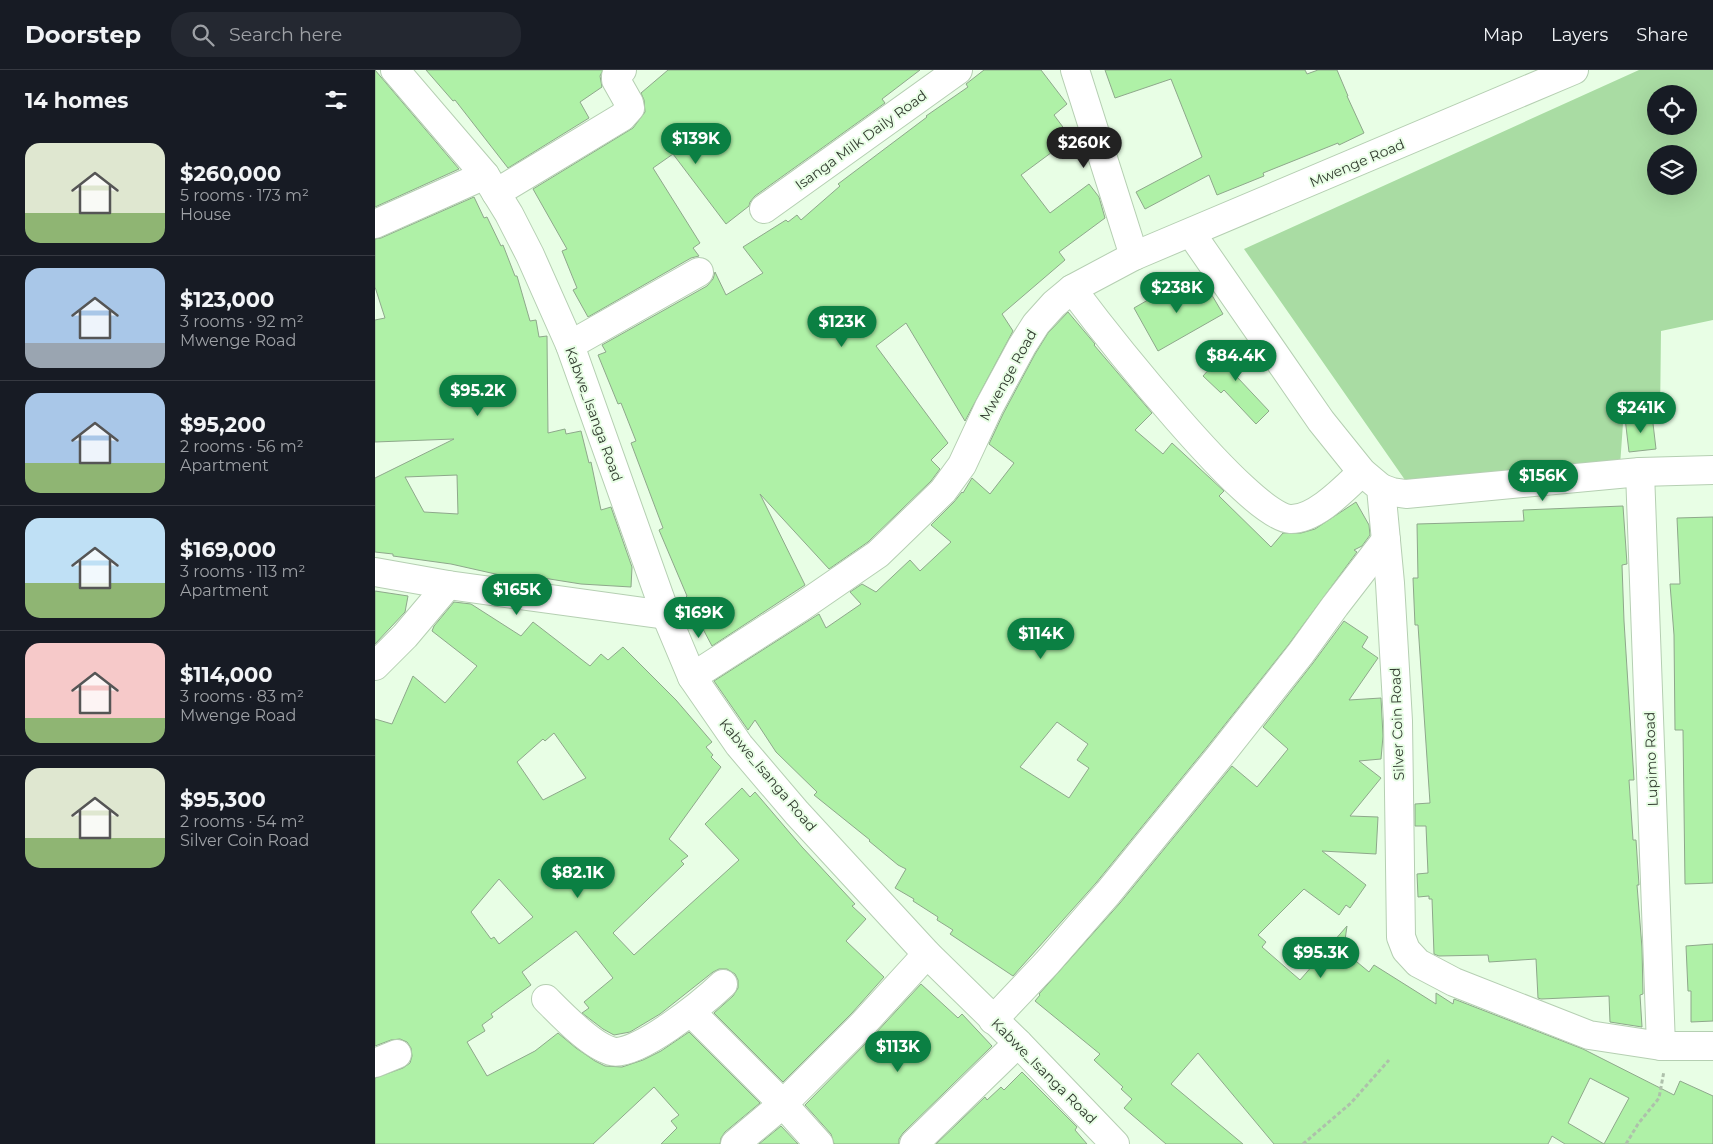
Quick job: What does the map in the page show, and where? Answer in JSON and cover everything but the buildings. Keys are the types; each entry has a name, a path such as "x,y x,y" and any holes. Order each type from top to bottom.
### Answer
{"street":[{"name":"Kabwe_Isanga Road","path":"395,70 491,184 530,255 570,345 666,615 692,677 745,752 797,813 927,954 1018,1043 1115,1144"},
{"path":"375,224 491,184 622,118 630,108 615,80 622,70"},
{"name":"Isanga Milk Daily Road","path":"764,209 958,70"},
{"path":"1075,70 1134,256"},
{"name":"Mwenge Road","path":"692,677 801,607 878,554 943,491 962,465 989,407 1036,324 1054,304 1072,289 1134,256 1574,70"},
{"path":"1191,233 1321,421 1371,480 1392,492 1406,494 1640,472 1713,470"},
{"path":"570,345 699,272"},
{"path":"1072,289 1104,332 1175,417 1211,456 1255,499 1270,510 1289,519 1306,516 1335,498 1371,480"},
{"name":"Lupimo Road","path":"1640,472 1661,1046"},
{"name":"Silver Coin Road","path":"1371,480 1386,540 1398,721 1401,937 1406,950 1418,963 1454,982 1589,1035 1661,1046 1713,1046"},
{"path":"993,1020 1109,893 1266,698 1386,540"},
{"path":"375,572 448,586 666,615"},
{"path":"375,666 405,636 448,586"},
{"path":"735,1144 783,1104 863,1024 927,954"},
{"path":"546,998 565,1019 591,1040 611,1052 624,1052 691,1012 723,984"},
{"path":"691,1012 783,1104 819,1144"},
{"path":"914,1144 1018,1043"}],"path":[{"path":"1626,1144 1638,1124 1659,1098 1664,1071 1661,1046"},
{"path":"1303,1144 1351,1103 1389,1060"}],"green space":[{"path":"1639,70 1713,70 1713,320 1661,331 1660,417 1624,409 1619,480 1412,490 1244,249"}]}
